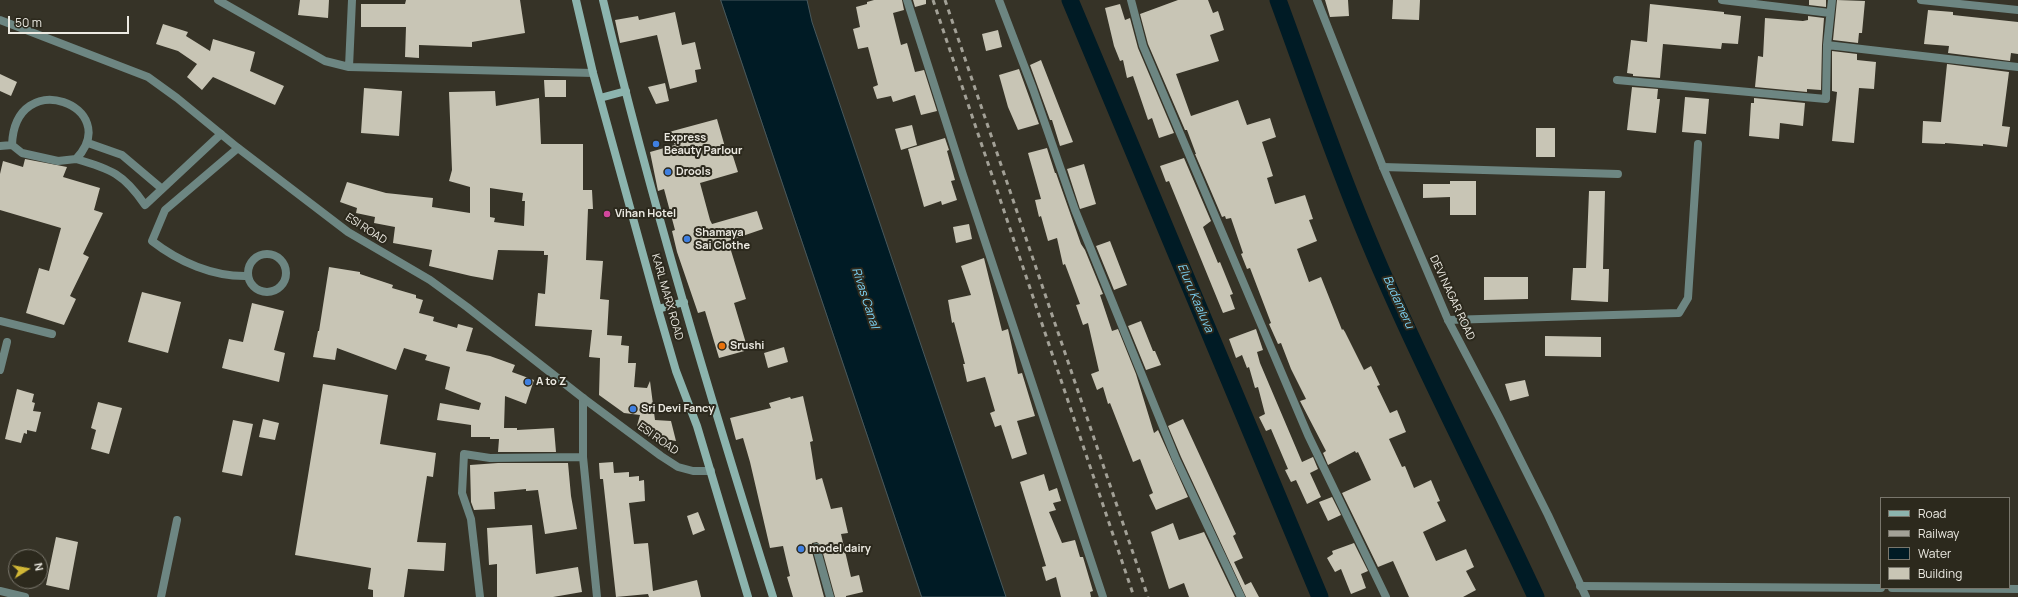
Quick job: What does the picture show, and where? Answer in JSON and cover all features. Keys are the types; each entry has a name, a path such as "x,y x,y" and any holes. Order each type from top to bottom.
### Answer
{"main road":[{"name":"KARL MARX ROAD","path":"576,0 593,73 658,309 676,371 697,426 748,597"},
{"name":"KARL MARX ROAD","path":"603,0 626,91 684,302 732,466 773,597"},
{"path":"600,98 626,91"},
{"path":"658,309 684,302"}],"street":[{"path":"218,0 325,61 348,67 593,73"},
{"path":"348,67 352,0"},
{"path":"907,0 970,198 1104,597"},
{"path":"999,0 1033,89 1074,210 1176,459 1241,597"},
{"path":"1131,0 1143,46 1299,413 1386,597"},
{"name":"DEVI NAGAR ROAD","path":"1317,0 1382,167 1448,320 1503,424 1586,597"},
{"path":"1722,0 1830,12"},
{"path":"1617,80 1826,99 1827,45 1832,0"},
{"path":"1921,0 2018,10"},
{"name":"ESI ROAD","path":"0,20 148,77 348,232 430,280 467,306 584,398 678,467 693,471 711,471"},
{"path":"1827,45 2018,67"},
{"path":"12,145 16,122 22,112 43,100 54,99 72,105 84,118 89,131 88,143 76,159"},
{"path":"0,146 12,145 22,153 58,161 76,159 115,173 132,187 145,206 161,188 221,134"},
{"path":"88,143 122,155 161,188"},
{"path":"1448,320 1679,313 1688,298 1698,144"},
{"path":"238,148 165,210 152,241 171,256 188,264 233,277 248,276"},
{"path":"1382,167 1618,174"},
{"path":"262,255 274,256 279,259 285,270 284,282 280,287 269,292 257,289 252,285 248,276 249,268 252,262 262,255"},
{"path":"0,321 52,334"},
{"path":"0,370 7,342"},
{"path":"584,398 583,457 598,597"},
{"path":"480,597 471,519 462,493 464,454 490,458 583,457"},
{"path":"161,597 177,520"},
{"path":"816,548 830,597"},
{"path":"1580,586 1880,588"},
{"path":"0,591 25,597"}],"water":[{"name":"Rivas Canal","path":"721,0 807,0 812,22 1006,597 922,597"}],"building":[{"path":"300,0 329,0 328,18 298,15"},
{"path":"406,0 520,0 525,33 472,42 472,47 419,45 419,58 405,57 406,27 361,27 361,4 405,4"},
{"path":"874,0 902,0 904,10 893,13 901,45 907,43 915,72 924,70 937,111 921,115 915,95 893,102 891,96 877,99 873,87 878,85 868,47 858,49 853,29 860,27 856,7"},
{"path":"913,0 926,0 926,4 915,7"},
{"path":"1178,0 1208,0 1213,13 1218,11 1224,30 1210,35 1219,61 1176,74 1191,116 1238,100 1247,125 1270,118 1276,137 1262,142 1273,176 1267,178 1275,204 1305,195 1313,219 1309,220 1317,241 1297,249 1309,282 1321,277 1342,330 1343,329 1345,332 1364,370 1371,366 1380,385 1377,386 1390,413 1397,410 1406,432 1389,439 1402,467 1405,466 1414,488 1431,480 1440,501 1437,502 1446,521 1423,532 1436,561 1466,549 1474,567 1466,571 1476,590 1463,597 1409,597 1393,561 1378,567 1342,493 1371,480 1358,452 1356,453 1355,451 1328,465 1323,453 1326,451 1300,401 1306,399 1291,369 1281,343 1278,344 1269,324 1271,323 1250,268 1247,269 1241,254 1243,253 1231,218 1226,219 1225,216 1222,217 1195,154 1187,130 1185,130 1148,44 1140,14"},
{"path":"1325,0 1348,0 1349,16 1330,17"},
{"path":"1393,0 1420,0 1419,20 1392,19"},
{"path":"1809,0 1826,0 1826,7 1809,5"},
{"path":"1837,0 1865,1 1862,33 1859,33 1858,43 1833,40"},
{"path":"1120,4 1125,20 1130,18 1138,48 1174,133 1159,138 1152,118 1148,120 1133,76 1127,78 1123,60 1120,61 1114,46 1105,8"},
{"path":"1650,4 1724,12 1724,14 1741,16 1738,44 1722,43 1721,49 1663,44 1660,78 1633,76 1633,74 1627,73 1631,40 1647,42"},
{"path":"1928,10 1953,12 1953,15 2018,22 2018,54 2011,53 2010,61 1948,53 1949,46 1924,44"},
{"path":"675,12 682,45 695,42 701,69 695,70 697,82 670,89 657,35 620,43 615,20 638,16 639,20"},
{"path":"1808,16 1824,18 1821,90 1807,89 1807,92 1755,87 1758,56 1763,57 1765,18 1803,21 1808,20"},
{"path":"163,24 188,32 186,36 210,51 213,39 255,52 250,71 284,86 275,105 213,77 202,90 187,77 197,64 178,51 156,44"},
{"path":"998,30 1002,47 986,51 982,34"},
{"path":"1832,51 1857,54 1857,60 1876,62 1874,89 1859,88 1854,143 1832,141 1837,92 1832,91"},
{"path":"1041,60 1073,142 1060,146 1052,120 1050,120 1030,65"},
{"path":"1947,64 2009,72 2002,126 2010,127 2007,147 1983,144 1983,146 1922,143 1923,121 1941,122"},
{"path":"1019,69 1039,124 1018,130 1008,107 999,75"},
{"path":"0,74 17,82 11,96 0,91"},
{"path":"544,80 566,80 566,97 545,97"},
{"path":"665,83 669,101 656,104 648,87"},
{"path":"1632,87 1658,89 1657,99 1660,99 1656,133 1627,130"},
{"path":"364,88 402,91 399,136 361,133"},
{"path":"495,91 496,106 539,98 541,144 583,144 583,190 592,190 593,209 588,209 586,260 603,261 600,299 609,300 607,335 622,336 621,345 629,346 628,363 636,363 634,387 647,388 650,381 655,420 671,421 676,441 652,437 637,426 640,415 624,413 599,395 600,358 589,357 592,330 535,326 538,293 545,294 548,255 544,255 544,251 498,250 493,280 429,266 432,250 393,243 395,227 374,223 375,217 356,213 357,208 340,202 347,182 386,193 433,198 432,207 470,213 470,187 449,181 452,170 449,92","holes":["490,188 523,193 522,201 525,201 524,226 494,222 495,218 490,217"]},
{"path":"1685,97 1709,99 1706,134 1682,132"},
{"path":"1754,98 1805,103 1803,126 1780,123 1779,139 1749,136 1751,103 1754,103"},
{"path":"717,119 727,154 732,153 738,172 700,183 710,220 712,224 757,211 763,229 728,241 746,299 734,303 748,350 719,358 705,311 698,313 677,252 672,231 675,230 664,189 658,191 650,152 675,145 669,132"},
{"path":"912,125 917,145 901,150 895,129"},
{"path":"1536,128 1555,128 1555,157 1536,157"},
{"path":"945,138 955,180 951,181 957,200 942,205 941,201 924,207 908,149"},
{"path":"1047,148 1081,244 1085,250 1103,294 1100,295 1112,331 1118,329 1136,374 1154,433 1158,430 1188,497 1156,510 1149,495 1153,493 1140,459 1133,462 1110,403 1108,404 1103,387 1097,390 1091,374 1099,371 1088,323 1083,325 1076,305 1080,304 1065,264 1063,265 1057,238 1048,241 1041,216 1039,217 1035,200 1041,199 1028,153"},
{"path":"1184,158 1211,221 1203,227 1218,263 1220,262 1233,294 1230,295 1235,309 1223,313 1169,181 1166,182 1160,166"},
{"path":"25,159 67,167 63,177 100,188 94,210 103,213 83,254 89,257 70,296 76,299 64,325 26,313 39,268 49,271 61,228 0,210 0,174 3,161 23,167"},
{"path":"1084,164 1096,204 1080,209 1067,169"},
{"path":"1450,181 1476,181 1476,215 1450,215 1450,197 1423,198 1423,184 1450,184"},
{"path":"1589,191 1605,191 1603,269 1609,269 1608,302 1571,300 1573,268 1586,268"},
{"path":"969,224 972,239 956,243 953,227"},
{"path":"1110,241 1127,285 1114,290 1096,246"},
{"path":"984,258 1002,331 1008,329 1018,374 1022,373 1035,416 1017,421 1027,454 1012,459 1001,425 995,427 990,413 995,411 985,377 967,382 963,364 965,364 954,322 952,323 948,300 971,295 961,266"},
{"path":"329,267 360,272 360,274 393,285 392,288 416,295 416,298 423,300 419,313 434,317 433,321 457,328 458,324 473,328 466,351 490,356 515,365 512,372 534,380 526,404 505,396 504,428 517,428 517,430 554,428 556,452 498,452 499,439 490,439 490,437 471,437 471,425 437,420 440,403 479,410 481,403 445,389 450,367 425,360 427,355 404,348 396,370 337,348 335,360 313,357 319,331"},
{"path":"1484,277 1528,277 1528,299 1484,300"},
{"path":"142,292 181,302 168,353 128,342"},
{"path":"252,303 284,311 274,350 285,353 279,382 222,368 229,339 243,342"},
{"path":"1141,321 1153,351 1155,351 1161,365 1146,370 1128,326"},
{"path":"1256,329 1263,350 1257,352 1260,363 1302,462 1313,457 1318,469 1310,473 1321,497 1307,504 1296,480 1291,482 1285,470 1288,469 1271,429 1266,431 1259,417 1265,414 1258,387 1255,388 1249,367 1247,368 1242,355 1236,358 1229,339"},
{"path":"1545,336 1601,337 1601,357 1545,356"},
{"path":"784,347 788,362 768,368 764,353"},
{"path":"1525,380 1529,396 1510,401 1505,384"},
{"path":"323,384 388,395 380,444 436,453 433,477 427,476 417,542 446,543 444,571 408,569 404,597 373,597 373,590 368,589 371,568 295,555"},
{"path":"17,389 34,394 32,402 35,403 33,411 41,412 36,432 27,430 27,434 24,433 21,443 5,439"},
{"path":"803,396 813,441 810,442 816,480 822,478 831,509 842,507 848,533 841,534 851,577 859,575 863,592 846,597 835,597 821,546 817,542 812,543 811,548 824,597 793,597 787,577 790,576 783,546 770,548 743,438 736,440 730,418 771,408 769,403 790,397 791,399"},
{"path":"98,402 122,408 109,454 91,449 96,430 91,428"},
{"path":"263,419 279,423 275,440 259,437"},
{"path":"1183,419 1236,534 1233,536 1243,558 1234,562 1245,585 1251,582 1259,597 1246,597 1181,457 1168,426"},
{"path":"233,420 253,424 242,476 222,472"},
{"path":"613,462 614,473 629,472 629,477 639,476 639,481 644,480 645,501 629,503 634,544 648,543 653,591 697,580 701,597 649,597 648,594 616,597 603,479 600,479 599,463"},
{"path":"498,463 568,463 571,496 577,529 545,534 538,490 526,491 526,489 494,492 495,509 474,510 471,502 470,465"},
{"path":"1044,474 1049,491 1057,488 1061,501 1053,503 1056,510 1049,512 1062,543 1075,540 1080,557 1083,557 1093,591 1090,592 1091,597 1061,597 1056,577 1046,581 1042,567 1046,566 1020,482"},
{"path":"1332,497 1341,515 1328,521 1319,502"},
{"path":"698,512 705,530 693,535 687,516"},
{"path":"1173,523 1179,540 1204,532 1235,597 1189,597 1184,583 1169,589 1151,532"},
{"path":"532,525 536,574 578,567 582,592 553,597 497,597 497,564 489,565 487,528"},
{"path":"56,537 78,542 69,590 48,585 48,575"},
{"path":"1354,543 1368,571 1361,574 1366,588 1351,594 1341,569 1335,572 1327,558 1333,554 1332,551"}],"waterway":[{"name":"Eluru Kaaluva","path":"1070,0 1320,597"},
{"name":"Budameru","path":"1278,0 1319,114 1383,274 1425,367 1536,597"}],"railway":[{"path":"933,0 1134,597"},
{"path":"945,0 1148,597"}],"place":[{"name":"Express Beauty Parlour","path":"656,144"},
{"name":"Drools","path":"668,172"},
{"name":"Vihan Hotel","path":"607,214"},
{"name":"Shamaya Sai Clothe","path":"687,239"},
{"name":"Srushi","path":"722,346"},
{"name":"A to Z","path":"528,382"},
{"name":"Sri Devi Fancy","path":"633,409"},
{"name":"model dairy","path":"801,549"}]}
